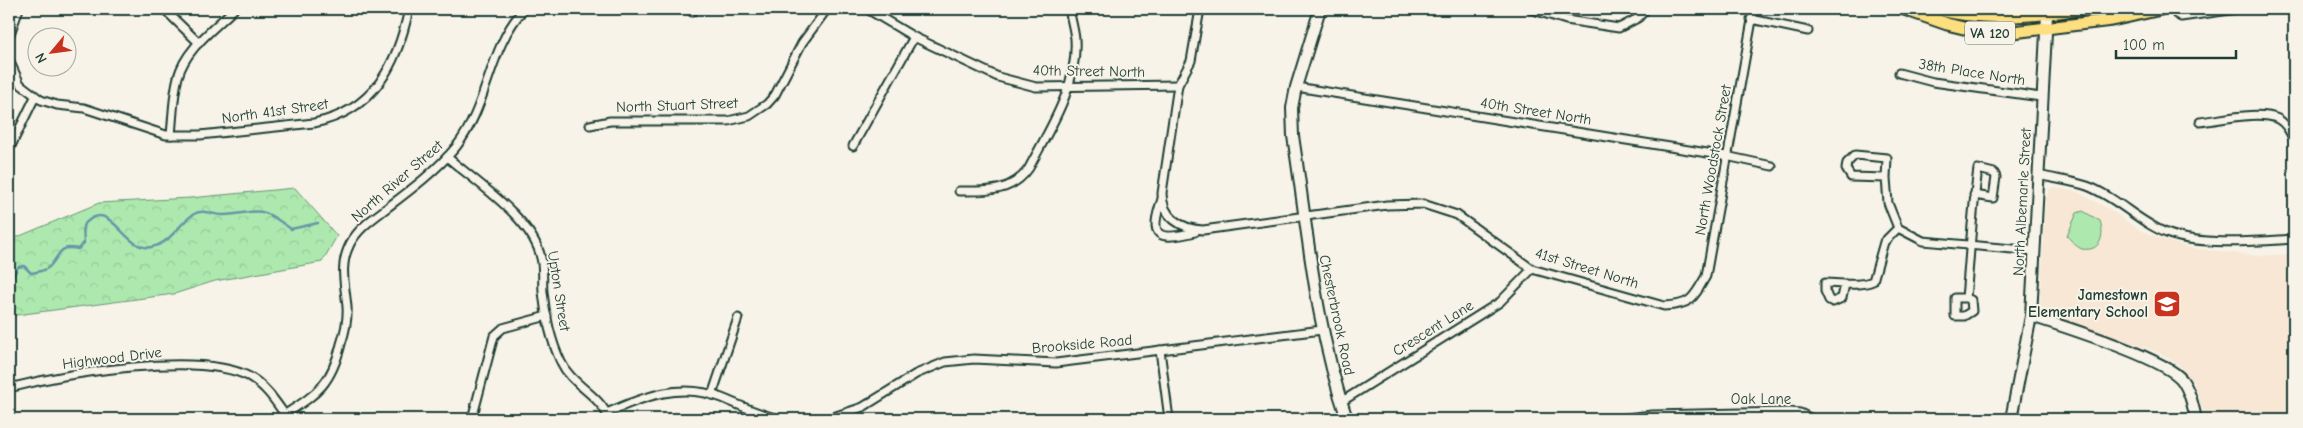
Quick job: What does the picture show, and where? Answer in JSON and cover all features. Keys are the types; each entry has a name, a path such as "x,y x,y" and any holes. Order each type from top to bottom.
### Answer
{"main road":[{"name":"VA 120","path":"1904,9 1947,24 1984,33 2046,29 2125,13 2161,9"},
{"name":"VA 120","path":"1936,9 1963,15 1992,18 2047,14 2080,9"}],"street":[{"path":"9,37 19,9"},
{"path":"164,9 198,43"},
{"path":"171,135 178,78 187,57 198,43 234,9"},
{"name":"North 41st Street","path":"35,97 51,104 84,108 146,130 171,135 200,135 314,123 345,113 370,94 387,72 398,48 409,9"},
{"name":"North River Street","path":"283,418 318,392 334,370 347,318 343,267 351,242 363,227 447,157 472,123 485,94 500,46 508,30 524,9"},
{"name":"North Stuart Street","path":"590,125 610,121 728,121 749,116 758,111 775,95 802,43 827,9"},
{"name":"40th Street North","path":"867,9 914,37 998,77 1036,87 1178,85"},
{"path":"959,191 992,191 1011,185 1020,179 1029,168 1070,88 1074,64 1075,39 1069,9"},
{"path":"1200,9 1191,61 1178,85 1162,198 1155,224 1160,233 1171,237 1203,230"},
{"name":"Chesterbrook Road","path":"1320,9 1296,87 1292,108 1292,136 1308,253 1322,330 1347,419"},
{"path":"1530,9 1566,20 1619,28 1638,18 1646,9"},
{"name":"North Woodstock Street","path":"1681,306 1692,300 1706,276 1726,156 1754,9"},
{"path":"2172,9 2177,16 2181,17 2237,9"},
{"name":"North Albemarle Street","path":"2011,419 2031,316 2039,175 2041,97 2047,14"},
{"path":"1751,18 1808,31"},
{"path":"853,146 914,37"},
{"path":"9,60 17,80 35,97 9,150"},
{"name":"38th Place North","path":"1899,73 1933,82 2041,97"},
{"name":"40th Street North","path":"1296,87 1726,156 1772,166"},
{"path":"2200,122 2258,115 2278,120 2291,133 2294,141"},
{"path":"1886,178 1851,177 1846,169 1847,163 1856,155 1887,158 1888,203 1898,228 1923,241 2035,251"},
{"name":"Upton Street","path":"447,157 519,218 534,236 542,259 544,301 547,316 561,363 577,384 597,400 608,416"},
{"path":"1966,298 1971,246 1971,221 1974,195 1978,169 1994,172 1996,177 1993,198 1974,195"},
{"path":"2039,175 2087,186 2116,202 2146,223 2171,234 2197,239 2248,241 2294,239"},
{"path":"1162,198 1168,214 1179,225 1191,230 1203,230"},
{"name":"41st Street North","path":"1203,230 1387,205 1423,204 1457,215 1532,269 1664,306 1681,306"},
{"path":"1845,284 1862,285 1873,281 1884,242 1898,228"},
{"name":"Crescent Lane","path":"1341,402 1500,302 1532,269"},
{"path":"472,419 494,336 503,328 547,316"},
{"path":"2031,316 2077,331 2167,368 2186,387 2196,419"},
{"path":"712,395 738,318"},
{"name":"Brookside Road","path":"827,419 862,407 916,374 945,362 974,359 1056,363 1322,330"},
{"path":"1160,350 1170,419"},
{"name":"Highwood Drive","path":"9,388 134,367 170,365 218,368 242,374 268,391 283,418"},
{"path":"608,416 634,400 665,392 681,391 712,395 770,418 780,419"},
{"name":"Oak Lane","path":"1618,419 1652,415 1790,412 1800,413 1812,419"}],"shaded area":[{"name":"Jamestown Elementary School","path":"2050,188 2077,192 2109,209 2141,231 2185,247 2257,256 2294,254 2294,419 2206,419 2194,383 2178,364 2156,351 2044,313 2040,302 2046,198"}],"green space":[{"path":"295,188 337,236 322,262 215,281 174,294 9,316 9,237 15,238 99,203 190,198"},
{"path":"2083,211 2100,221 2102,237 2094,248 2082,249 2067,236 2077,213"}],"waterway":[{"path":"9,284 18,267 24,266 31,273 41,271 48,268 63,249 78,249 84,243 83,226 93,218 102,216 133,242 142,246 152,247 159,245 170,237 189,218 198,212 220,215 253,212 265,213 291,229 318,223"}],"place":[{"name":"Jamestown Elementary School","path":"2167,304"}]}
